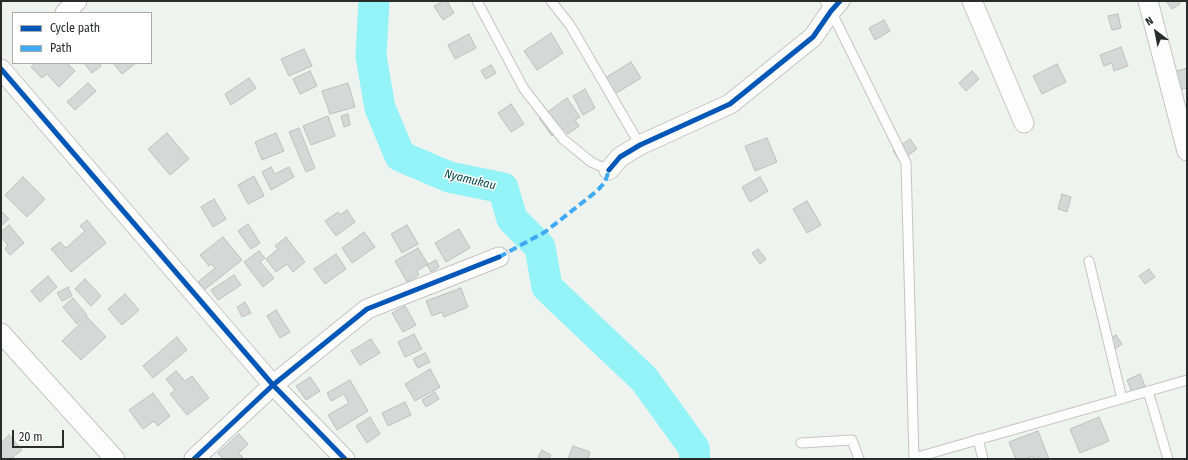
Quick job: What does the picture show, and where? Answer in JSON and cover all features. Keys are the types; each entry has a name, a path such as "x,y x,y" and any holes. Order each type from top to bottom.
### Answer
{"street":[{"path":"66,12 77,1"},
{"path":"972,1 1024,123"},
{"path":"1148,1 1187,151"},
{"path":"609,170 620,157 640,145 730,104 813,37 832,4"},
{"path":"5,71 273,385 345,459"},
{"path":"194,459 273,385 367,309 499,257"},
{"path":"1,333 115,459"}],"lane":[{"path":"477,1 524,89 563,139 591,162 609,170"},
{"path":"551,1 570,25 640,145"},
{"path":"832,4 906,162 914,458 1187,380"},
{"path":"1089,261 1122,399"},
{"path":"1148,391 1168,459"},
{"path":"978,439 983,459"},
{"path":"801,443 852,440 859,459"}],"building":[{"path":"443,1 447,1 454,13 443,20 434,6"},
{"path":"1166,1 1178,1 1180,4 1172,9"},
{"path":"1118,14 1121,28 1112,30 1108,16"},
{"path":"884,20 890,31 875,40 869,28"},
{"path":"551,33 563,53 537,70 524,51"},
{"path":"469,34 476,48 455,59 448,45"},
{"path":"1121,47 1128,66 1114,71 1112,63 1104,66 1100,55"},
{"path":"304,49 312,66 289,76 281,59"},
{"path":"631,62 641,78 615,94 605,78"},
{"path":"34,64 68,64 75,71 59,87 47,74 42,78 31,67"},
{"path":"85,64 100,64 101,66 92,73"},
{"path":"114,64 135,64 122,74"},
{"path":"1057,64 1066,82 1042,94 1033,76"},
{"path":"491,65 496,73 486,79 481,71"},
{"path":"1187,68 1187,88 1166,94 1160,76"},
{"path":"310,71 317,86 300,94 293,79"},
{"path":"972,71 979,79 966,91 959,83"},
{"path":"249,78 256,88 231,105 225,94"},
{"path":"88,83 96,91 75,110 67,102"},
{"path":"348,83 355,107 330,114 322,91"},
{"path":"585,89 595,108 583,115 573,96"},
{"path":"567,98 580,117 575,120 579,126 568,134 563,128 552,136 539,118"},
{"path":"511,104 524,124 511,132 498,113"},
{"path":"348,114 350,125 344,127 341,116"},
{"path":"328,116 335,136 311,145 303,126"},
{"path":"299,128 315,168 306,172 289,132"},
{"path":"167,133 189,159 170,175 148,149"},
{"path":"276,133 284,151 262,160 255,142"},
{"path":"767,138 777,162 755,171 745,146"},
{"path":"910,139 917,149 900,161 893,151"},
{"path":"271,167 275,174 289,167 294,177 271,190 262,172"},
{"path":"254,176 264,196 248,204 238,185"},
{"path":"23,177 45,199 27,217 5,195"},
{"path":"760,177 768,191 750,202 742,187"},
{"path":"1062,194 1071,197 1067,212 1058,209"},
{"path":"214,199 226,219 213,227 201,207"},
{"path":"807,201 821,225 807,233 793,209"},
{"path":"347,210 355,222 336,236 325,221 338,212 340,215"},
{"path":"1,211 9,219 1,226"},
{"path":"87,220 106,243 71,272 51,249 60,242 66,248 85,231 80,226"},
{"path":"248,224 260,243 251,249 238,231"},
{"path":"9,225 24,243 10,255 5,249 8,245 1,237 1,232"},
{"path":"407,225 418,244 402,253 391,234"},
{"path":"459,229 470,248 446,262 435,243"},
{"path":"364,232 375,247 352,263 342,248"},
{"path":"223,237 242,260 204,290 198,282 215,268 211,264 209,266 200,255"},
{"path":"286,237 305,262 293,272 287,264 276,272 266,259 278,249 275,246"},
{"path":"418,248 428,264 417,271 419,275 407,282 395,261"},
{"path":"758,249 766,259 760,264 752,253"},
{"path":"259,251 265,258 260,262 274,278 263,287 244,262"},
{"path":"336,254 346,269 325,284 314,269"},
{"path":"436,260 439,267 431,272 427,265"},
{"path":"1149,269 1155,277 1145,284 1139,276"},
{"path":"234,275 241,285 218,300 211,290"},
{"path":"48,276 57,287 40,302 31,291"},
{"path":"85,279 101,296 91,306 75,289"},
{"path":"68,287 72,296 62,301 57,293"},
{"path":"461,288 468,307 444,317 442,312 432,316 426,301"},
{"path":"125,294 139,310 122,325 108,309"},
{"path":"73,298 87,315 77,324 63,307"},
{"path":"245,302 251,313 242,317 237,307"},
{"path":"405,306 416,325 403,332 392,313"},
{"path":"276,310 290,332 280,338 267,316"},
{"path":"87,317 106,337 81,360 62,341"},
{"path":"414,334 422,349 405,357 398,342"},
{"path":"1116,335 1122,344 1113,350 1107,341"},
{"path":"177,337 187,350 153,378 143,366"},
{"path":"371,339 380,353 360,365 351,351"},
{"path":"425,353 430,362 418,368 413,359"},
{"path":"430,369 440,387 415,401 405,384"},
{"path":"176,371 185,381 192,376 209,398 187,415 170,394 175,390 166,379"},
{"path":"1140,374 1145,386 1132,392 1127,380"},
{"path":"310,377 320,391 306,400 296,386"},
{"path":"350,380 368,411 337,430 328,415 349,403 344,394 331,401 327,393"},
{"path":"435,392 439,399 426,407 422,400"},
{"path":"153,393 170,416 158,426 154,421 143,429 129,410"},
{"path":"405,402 411,415 388,426 382,413"},
{"path":"370,417 380,434 367,443 356,426"},
{"path":"1099,417 1109,441 1080,453 1070,429"},
{"path":"1038,431 1049,459 1034,459 1033,456 1025,459 1016,459 1009,442"},
{"path":"239,434 248,444 239,453 244,459 223,459 218,453"},
{"path":"9,435 22,450 13,457 14,459 1,459 1,443"},
{"path":"573,446 590,452 588,459 568,459"},
{"path":"542,450 551,455 549,459 542,459 538,457"}],"waterway":[{"name":"Nyamukau","path":"374,1 371,56 380,108 400,156 449,177 503,188 512,219 540,247 547,287 644,379 694,448 695,459"}],"marked path":[{"path":"499,257 545,232 597,191 605,182 609,170"}],"cycle path":[{"path":"609,170 620,157 640,145 730,104 813,37 831,11 840,1"},
{"path":"1,69 273,385 345,459"},
{"path":"194,459 273,385 367,309 499,257"}]}
